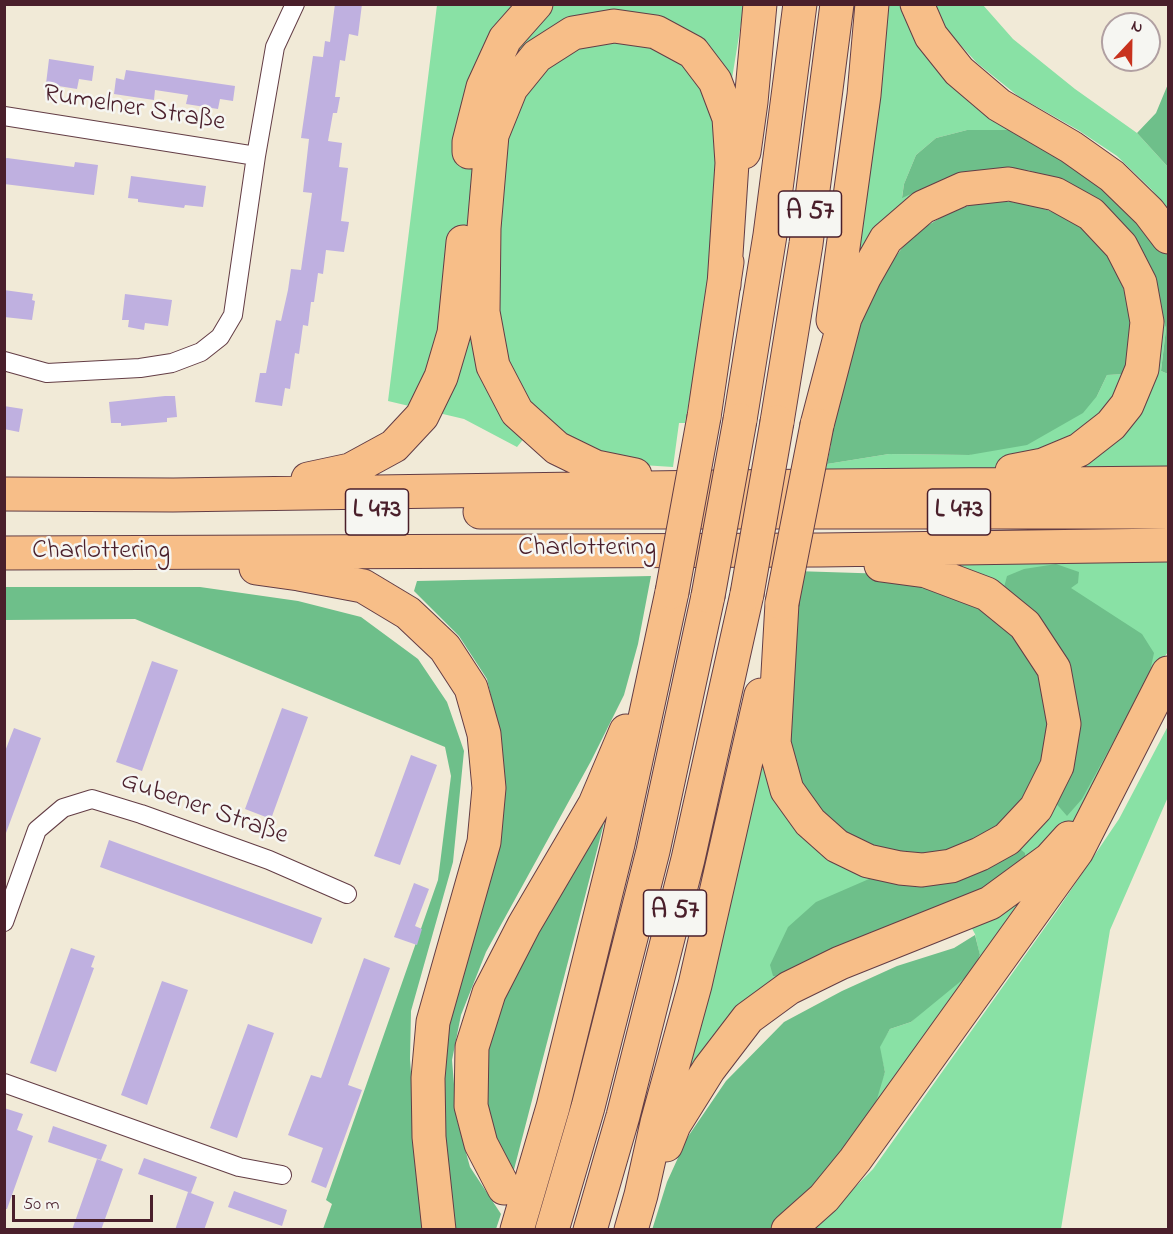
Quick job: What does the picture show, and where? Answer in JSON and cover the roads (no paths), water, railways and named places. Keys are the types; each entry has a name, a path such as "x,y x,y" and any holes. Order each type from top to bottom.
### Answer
{"highway":[{"path":"173,495 296,482 350,470 394,446 422,416 441,377 454,333 461,280 469,142 483,87 505,39 536,4"},
{"path":"517,1230 553,1107 618,844 672,592 704,417 724,285 751,102 760,4"},
{"name":"A 57","path":"552,1230 588,1107 650,862 708,596 770,235 800,4"},
{"name":"A 57","path":"590,1230 623,1116 683,881 747,594 806,243 837,4"},
{"path":"631,1230 695,985 782,603 817,425 848,221 864,95 872,4"},
{"path":"917,4 931,36 959,71 999,105 1071,147 1112,176 1149,212 1168,237"},
{"path":"714,487 596,467 557,448 517,412 493,366 483,312 484,228 492,135 511,88 537,56 573,33 614,26 656,32 693,52 715,81 729,118 732,163 724,285"},
{"path":"817,425 845,318 886,239 923,207 963,189 1009,184 1055,194 1091,214 1121,246 1140,283 1147,322 1142,369 1127,405 1111,425 1079,450 1043,465 950,485"},
{"path":"4,494 173,495 1168,483"},
{"name":"Charlottering","path":"4,512 1168,512"},
{"name":"Charlottering","path":"4,553 1168,545"},
{"path":"782,603 774,743 787,790 810,822 837,846 868,861 900,868 922,870 951,866 980,855 1007,839 1036,808 1057,766 1064,724 1053,669 1026,625 987,594 926,571 864,563 821,549"},
{"path":"130,552 299,574 363,586 408,613 445,648 471,688 484,734 489,788 484,842 433,1022 428,1078 429,1137 440,1230"},
{"path":"504,1188 482,1144 471,1106 472,1047 489,993 524,925 595,804 619,750 642,687 657,630 672,592"},
{"path":"788,1230 824,1198 862,1151 1077,851 1168,673"},
{"path":"641,1195 658,1164 674,1125 709,1069 747,1018 789,988 840,963 990,903 1050,860 1099,808"}],"street":[{"name":"Rumelner Straße","path":"4,361 47,373 140,368 172,363 201,352 220,337 233,315 256,156 275,47 295,4"},
{"name":"Rumelner Straße","path":"4,116 256,156"},
{"name":"Gubener Straße","path":"4,922 38,830 63,808 92,799 269,860 347,894"},
{"path":"4,1083 239,1167 282,1175"}]}
